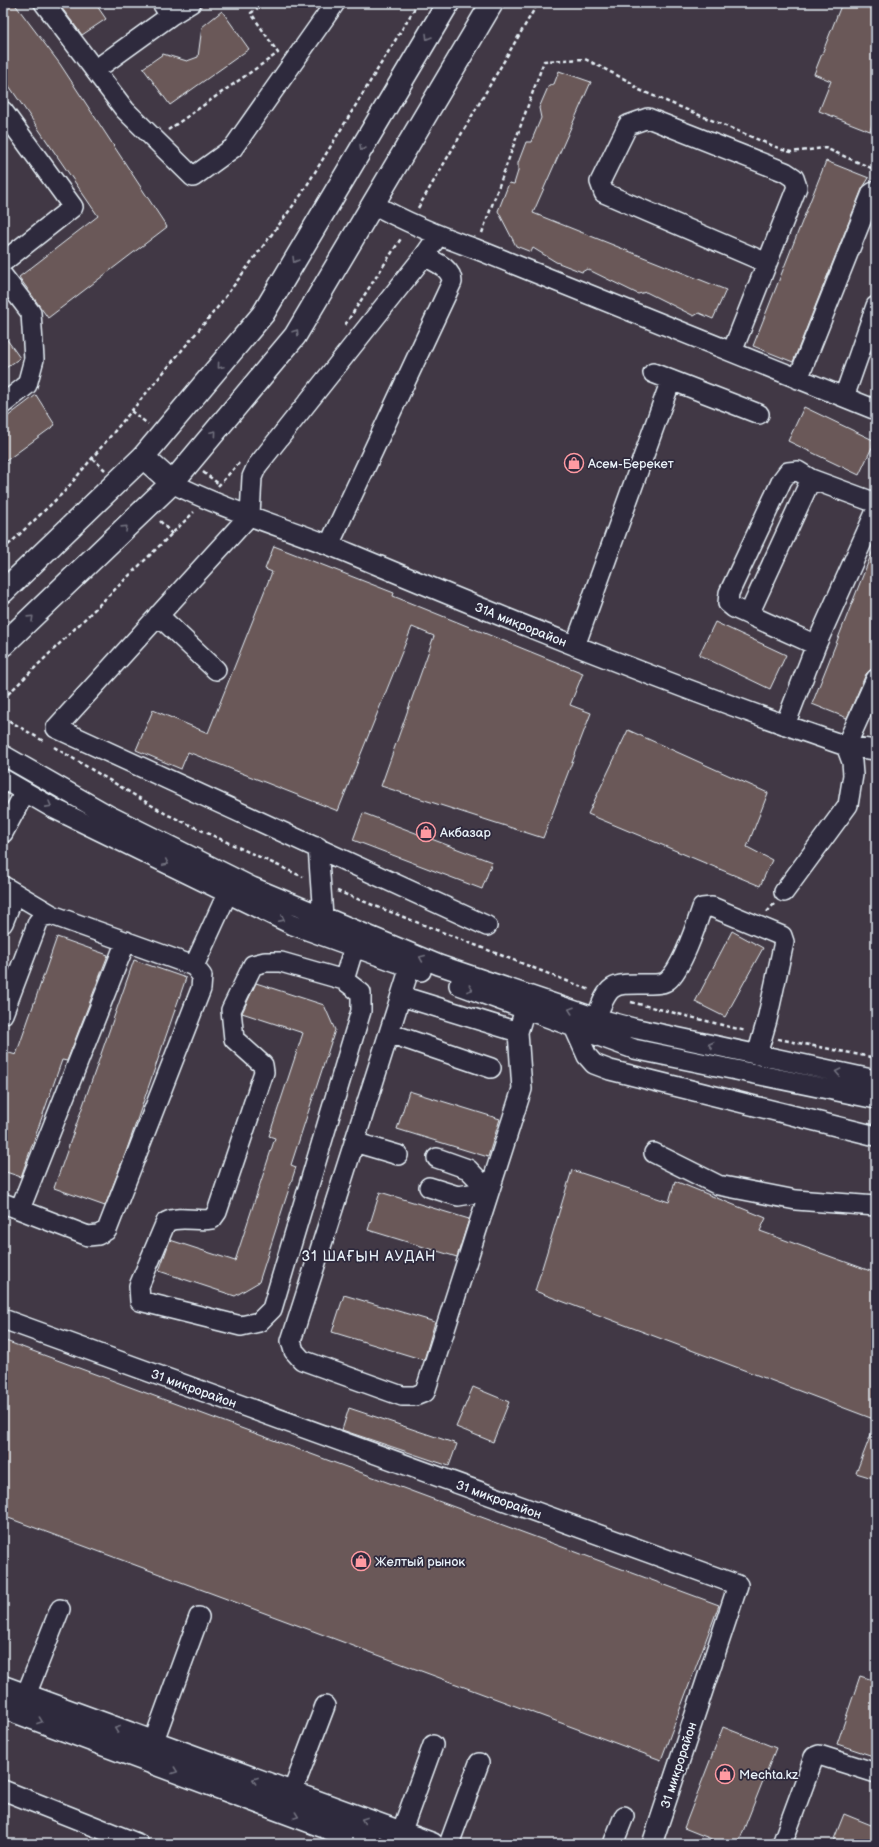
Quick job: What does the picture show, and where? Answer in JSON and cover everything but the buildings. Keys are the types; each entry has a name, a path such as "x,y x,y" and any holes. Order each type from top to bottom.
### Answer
{"main road":[{"path":"3,592 143,457 263,314 448,3"},
{"path":"3,644 172,483 295,336 492,3"},
{"path":"143,457 172,483"},
{"path":"3,1687 26,1695 150,1752 371,1844"},
{"path":"3,1707 292,1794 432,1844"}],"street":[{"path":"44,3 125,110 193,177 233,148 335,3"},
{"path":"95,70 166,9 191,3"},
{"path":"3,111 72,206 3,262"},
{"path":"732,352 797,187 794,178 785,172 648,118 628,124 600,182 604,193 767,263"},
{"path":"798,379 872,193 876,191"},
{"path":"373,204 409,224 438,236 476,249 876,410"},
{"path":"438,236 424,256 257,466 252,477 250,515 56,728 318,846 487,926"},
{"path":"329,545 452,282 452,276 449,272 424,256"},
{"path":"3,276 31,313 34,359 27,385 3,404"},
{"path":"844,397 876,306"},
{"path":"653,373 759,414"},
{"path":"575,646 671,380"},
{"path":"816,645 734,608 728,603 729,593 782,480 788,472 798,472 811,479 876,503"},
{"path":"748,614 811,479"},
{"name":"31А микрорайон","path":"172,483 205,500 250,515 329,545 575,646 785,725 846,746 876,750"},
{"path":"785,725 816,645 876,511"},
{"path":"158,615 216,670"},
{"path":"784,892 848,805 853,775 852,762 846,746 876,679"},
{"path":"3,755 108,815 252,887 440,965 596,1018 633,1028 876,1080"},
{"path":"3,779 53,808 293,925 634,1049 876,1099"},
{"path":"3,833 9,810 25,792"},
{"path":"318,846 323,917"},
{"path":"3,923 9,890 52,915 126,941 194,966 202,976 201,989 107,1230 98,1235 88,1236 11,1206 126,941"},
{"path":"194,966 228,892"},
{"path":"596,1018 605,996 610,989 622,984 658,984 667,981 676,970 702,908 712,907 782,936 784,942 767,1020 757,1055"},
{"path":"3,1014 38,922 43,916 52,915"},
{"path":"344,980 354,947"},
{"path":"265,962 281,962 344,980 361,993 361,1011 272,1309 259,1322 241,1326 140,1301 139,1286 166,1222 173,1218 186,1218 204,1221 212,1219 217,1212 260,1087 264,1072 264,1065 234,1039 230,1010 253,965 265,962"},
{"path":"410,967 291,1341 294,1351 302,1360 309,1363 402,1396 415,1396 425,1392 522,1089 518,1032 525,1009"},
{"path":"400,996 518,1032"},
{"path":"574,1027 587,1056 594,1064 610,1070 876,1136"},
{"path":"389,1033 491,1068"},
{"path":"354,1142 398,1155"},
{"path":"654,1153 718,1185 796,1200 876,1206"},
{"path":"437,1158 468,1170 489,1191"},
{"path":"429,1186 458,1196 489,1191"},
{"name":"31 микрорайон","path":"3,1319 738,1585 652,1844"},
{"path":"26,1695 60,1608"},
{"path":"150,1752 199,1617"},
{"path":"292,1794 325,1706"},
{"path":"401,1834 433,1746"},
{"path":"782,1844 814,1757 819,1755 876,1773"},
{"path":"448,1844 479,1762"},
{"path":"3,1790 139,1844"},
{"path":"613,1844 624,1816"}],"path":[{"path":"154,139 278,53 251,13 265,3"},
{"path":"3,550 64,492 217,308 302,195 418,3"},
{"path":"760,927 766,913 784,892"}],"place":[{"name":"Асем-Берекет","path":"574,463"},
{"name":"Акбазар","path":"426,832"},
{"name":"Желтый рынок","path":"361,1561"},
{"name":"Mechta.kz","path":"725,1774"}],"district":[{"name":"31 ШАҒЫН АУДАН","path":"369,1256"}]}
